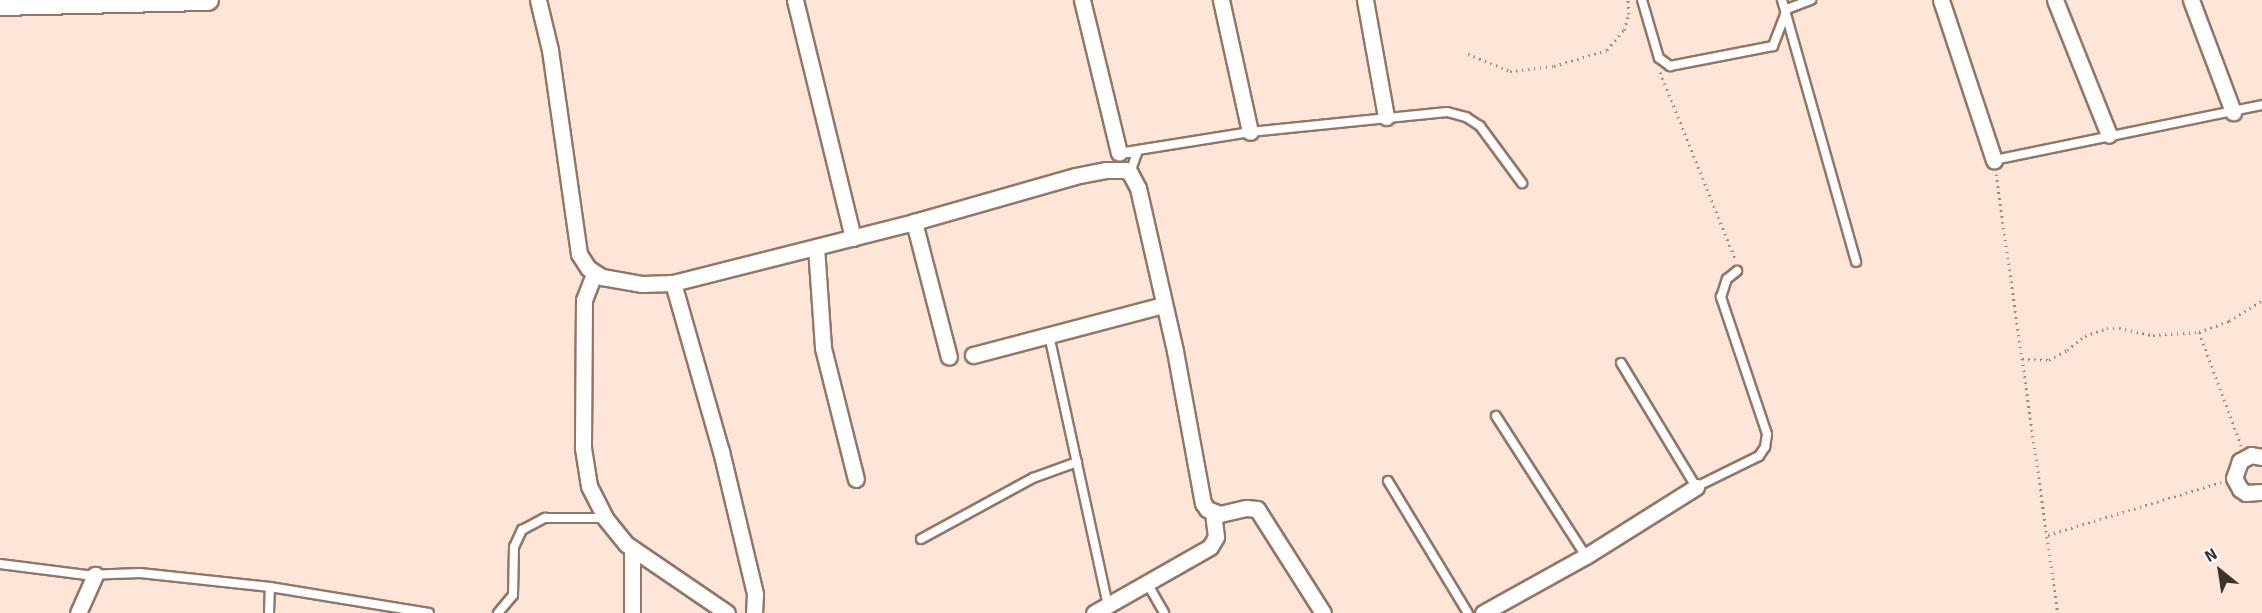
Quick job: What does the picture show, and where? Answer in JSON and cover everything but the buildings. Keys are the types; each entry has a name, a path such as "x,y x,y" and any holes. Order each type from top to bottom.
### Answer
{"street":[{"path":"0,5 39,2 196,0"},
{"path":"538,0 550,50 577,246 582,262 594,274 626,282 673,283 914,222 1075,176 1106,170 1125,170 1130,173 1138,188 1176,351 1201,497 1207,508 1220,514 1246,508 1257,509 1323,613"},
{"path":"795,0 853,238"},
{"path":"1082,0 1119,153"},
{"path":"1221,0 1250,132"},
{"path":"1365,0 1386,117"},
{"path":"1941,0 1994,160"},
{"path":"2055,0 2109,135"},
{"path":"2192,0 2233,112"},
{"path":"914,222 949,357"},
{"path":"816,247 823,348 856,479"},
{"path":"594,274 584,300 583,448 589,486 605,518 632,549 727,613"},
{"path":"673,283 721,451 755,594 754,613"},
{"path":"974,355 1164,305"},
{"path":"2261,495 2246,493 2240,489 2234,478 2236,465 2246,457 2262,457"},
{"path":"1483,613 1586,556 1696,488"},
{"path":"1094,613 1210,547 1216,537 1212,518 1214,512"},
{"path":"632,549 632,613"},
{"path":"78,613 95,575"}],"lane":[{"path":"1642,0 1662,62 1675,65 1773,46 1787,9 1810,0"},
{"path":"1782,0 1856,262"},
{"path":"1994,160 2262,105"},
{"path":"1119,153 1250,132 1310,128 1386,117 1447,112 1466,117 1486,132 1522,183"},
{"path":"1119,153 1137,153 1130,173"},
{"path":"1621,363 1696,488 1754,459 1762,452 1767,440 1721,297 1727,279 1737,271"},
{"path":"1049,335 1108,605"},
{"path":"1497,416 1586,556"},
{"path":"921,539 1033,478 1077,462"},
{"path":"1388,481 1468,613"},
{"path":"498,613 504,609 513,596 514,547 522,530 545,518 605,518"},
{"path":"0,564 95,575 141,573 270,587 429,613"},
{"path":"1147,583 1164,613"},
{"path":"269,613 270,587"},
{"path":"371,604 371,613"}],"path":[{"path":"1468,54 1510,71 1554,66 1607,50 1624,30 1629,14 1628,0"},
{"path":"1662,62 1661,78 1735,259 1737,271"},
{"path":"1994,160 2058,613"},
{"path":"2022,359 2049,360 2085,336 2107,328 2154,335 2199,332 2229,321 2262,300"},
{"path":"2199,332 2246,457"},
{"path":"2048,535 2234,478"}]}
